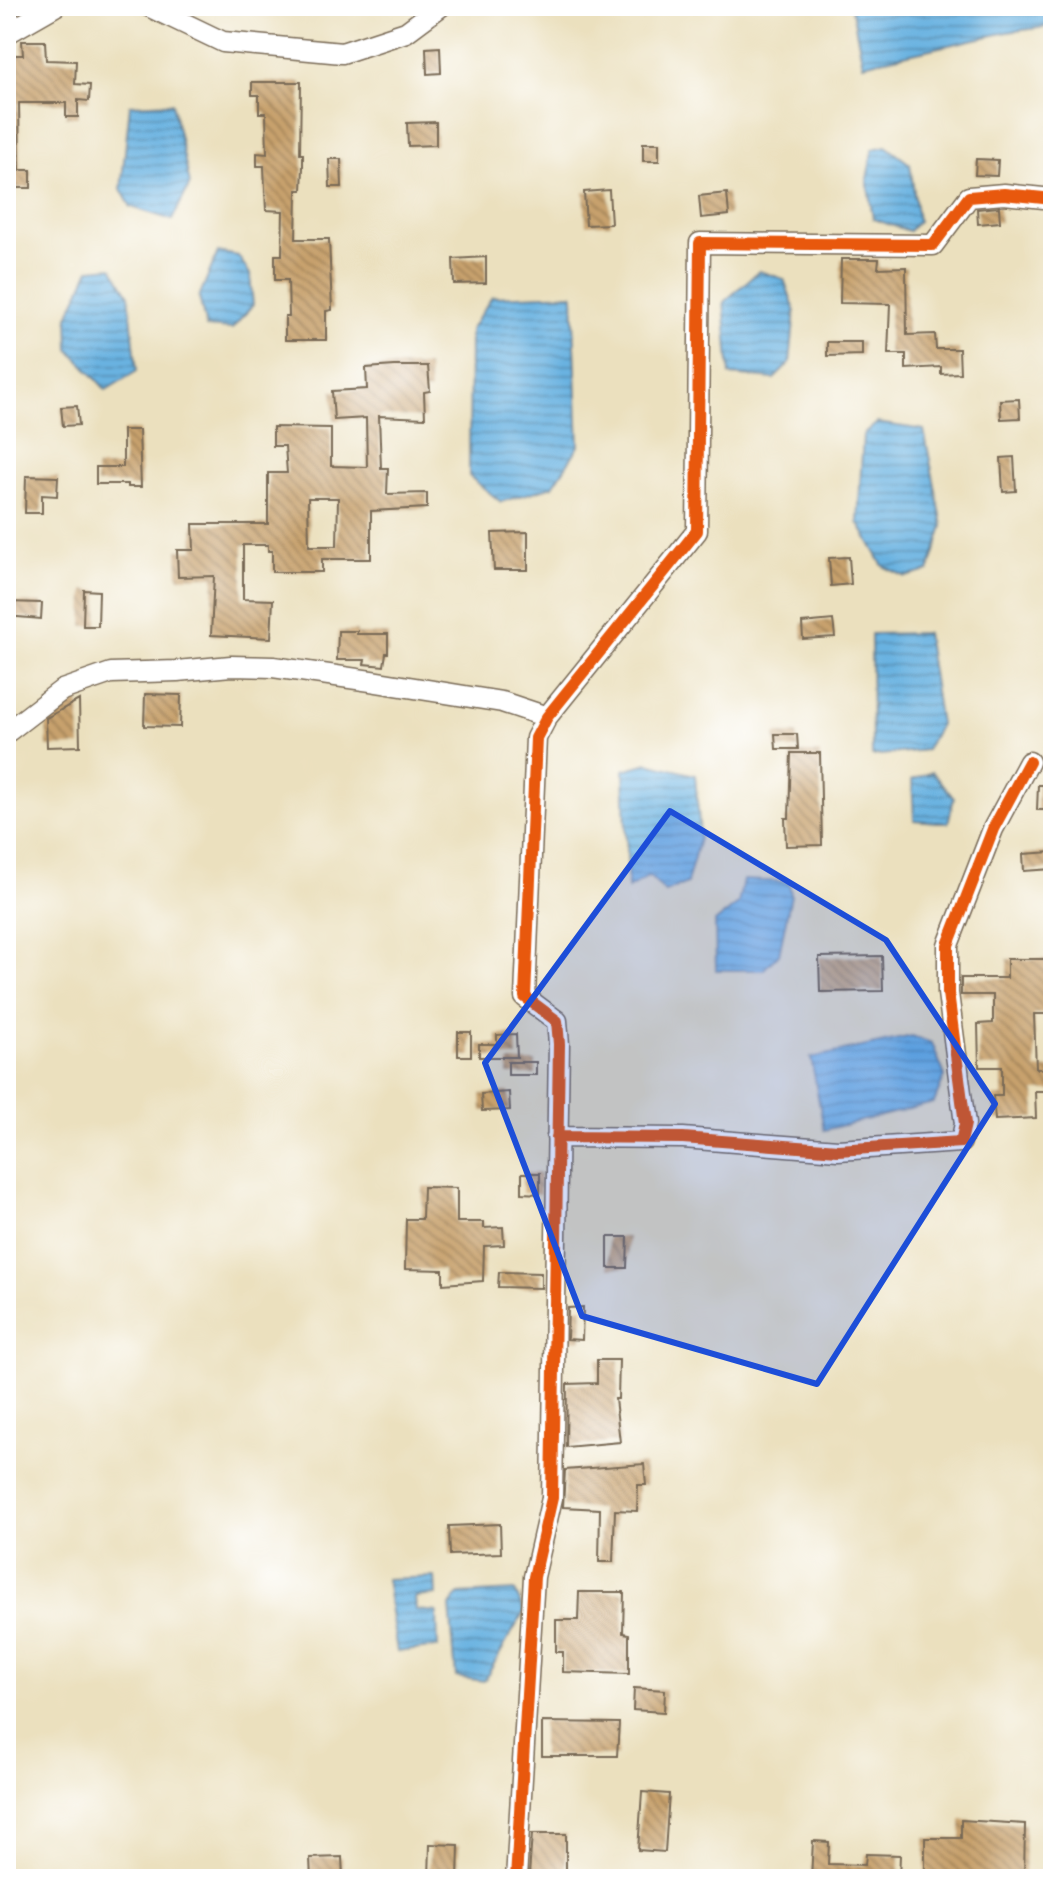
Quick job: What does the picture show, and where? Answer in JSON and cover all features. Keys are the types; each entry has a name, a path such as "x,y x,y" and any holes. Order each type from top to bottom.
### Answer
{"street":[{"path":"6,34 55,6"},
{"path":"148,6 223,42 342,53 406,32 441,6"},
{"path":"516,1879 534,1577 552,1498 557,1021 525,997 536,738 547,717 697,531 700,243 933,245 969,197 1004,194 1053,199"},
{"path":"6,733 62,690 111,673 231,666 273,667 502,702 547,717"},
{"path":"557,1137 683,1138 838,1150 961,1142 965,1124 948,993 948,945 993,829 1029,762"}],"highlighted area":[{"path":"670,811 886,940 995,1104 817,1384 582,1316 485,1063"}],"water":[{"path":"851,6 1053,6 1053,26 1007,32 863,64"},
{"path":"172,103 190,184 172,220 131,207 121,189 130,105"},
{"path":"886,146 910,164 918,221 909,231 873,219 867,179 873,149"},
{"path":"218,252 238,256 250,274 253,305 232,329 206,327 199,297"},
{"path":"112,267 129,295 137,371 106,390 69,349 68,317 90,269"},
{"path":"759,271 784,279 795,310 790,363 774,379 730,375 724,302"},
{"path":"573,294 579,446 553,486 501,502 469,476 470,330 492,297"},
{"path":"877,423 924,430 943,526 929,571 906,577 883,566 858,522 863,435"},
{"path":"926,633 940,724 926,750 872,756 871,634"},
{"path":"648,763 695,775 700,835 687,883 665,892 649,876 628,889 624,770"},
{"path":"932,772 954,798 948,823 914,820 912,780"},
{"path":"743,880 789,882 791,895 779,954 763,970 716,970 715,922 738,904"},
{"path":"912,1036 932,1043 945,1076 934,1103 824,1130 811,1058"},
{"path":"435,1577 436,1595 415,1597 416,1610 437,1612 438,1647 397,1652 386,1579"},
{"path":"515,1591 524,1612 484,1681 456,1677 450,1606 459,1594"}],"building":[{"path":"22,41 45,41 46,60 76,61 75,84 90,85 89,101 78,100 78,117 66,117 66,103 19,103 20,170 31,170 31,188 6,188 6,55 23,55"},
{"path":"440,47 441,73 427,74 426,48"},
{"path":"252,82 301,82 300,154 303,154 303,167 302,190 297,190 296,239 329,239 332,310 326,311 326,340 285,340 285,316 289,316 288,280 275,280 275,255 282,255 283,211 266,210 264,166 257,166 257,153 267,154 266,113 259,113 259,95 252,95"},
{"path":"436,122 436,145 408,146 407,123"},
{"path":"643,143 659,143 659,161 643,161"},
{"path":"329,159 341,159 342,187 330,187"},
{"path":"976,159 998,160 997,176 975,175"},
{"path":"609,190 611,224 586,225 584,192"},
{"path":"727,193 729,215 701,218 699,196"},
{"path":"999,207 1000,222 978,224 977,209"},
{"path":"486,257 486,283 454,284 453,259"},
{"path":"841,259 879,259 878,268 906,267 907,335 935,334 936,349 959,349 960,373 941,374 941,367 906,369 906,354 888,354 890,304 840,303"},
{"path":"827,342 862,342 862,355 827,356"},
{"path":"428,366 430,391 424,392 425,418 379,416 381,468 388,468 387,494 427,493 427,508 371,511 371,559 322,559 322,572 272,572 272,551 268,551 268,545 243,545 243,599 273,600 271,638 211,635 214,576 178,577 177,550 194,550 193,524 268,524 268,473 287,473 285,446 273,446 273,427 331,428 331,466 367,467 366,418 334,420 332,391 367,389 366,368","holes":["308,498 338,498 337,546 309,546"]},
{"path":"1019,399 1020,418 1001,419 1000,400"},
{"path":"77,406 79,425 63,426 61,407"},
{"path":"123,430 139,430 141,487 96,484 96,467 123,467"},
{"path":"1014,457 1016,491 1003,492 1001,458"},
{"path":"26,476 58,477 57,496 42,495 42,513 25,513"},
{"path":"528,532 528,570 494,570 492,533"},
{"path":"849,557 851,584 831,586 829,558"},
{"path":"84,590 99,591 98,626 83,626"},
{"path":"6,602 42,603 41,619 6,616"},
{"path":"833,620 835,637 803,639 802,623"},
{"path":"338,631 388,634 384,666 364,664 365,660 337,660"},
{"path":"145,694 181,695 180,727 144,726"},
{"path":"79,700 80,746 47,747 46,718"},
{"path":"775,734 797,734 798,749 776,749"},
{"path":"791,753 820,753 822,845 786,846 785,818 789,818"},
{"path":"1038,785 1053,785 1053,810 1037,810"},
{"path":"1053,852 1053,869 1024,871 1023,854"},
{"path":"882,956 883,991 820,992 819,957"},
{"path":"1007,959 1053,959 1053,1014 1034,1014 1036,1069 1053,1068 1053,1091 1035,1091 1036,1118 995,1120 993,1096 1002,1096 1002,1067 979,1067 978,1024 993,1023 993,995 961,995 961,978 1007,978"},
{"path":"458,1032 471,1032 471,1056 458,1056"},
{"path":"516,1034 517,1057 479,1057 479,1044 497,1044 497,1035"},
{"path":"508,1062 536,1062 536,1075 508,1075"},
{"path":"509,1092 510,1110 482,1111 481,1094"},
{"path":"522,1173 540,1173 540,1194 522,1193"},
{"path":"423,1187 457,1188 457,1222 484,1222 484,1228 503,1227 504,1245 484,1246 483,1281 443,1284 443,1270 405,1269 406,1219 422,1219"},
{"path":"608,1237 628,1237 627,1268 608,1268"},
{"path":"499,1272 541,1273 541,1288 498,1287"},
{"path":"583,1307 582,1340 567,1339 568,1308"},
{"path":"597,1360 619,1360 618,1399 615,1399 620,1442 566,1447 567,1384 597,1383"},
{"path":"644,1464 646,1485 638,1485 637,1511 615,1510 613,1562 599,1562 600,1509 563,1507 565,1470"},
{"path":"500,1524 501,1553 450,1555 449,1526"},
{"path":"579,1592 624,1592 623,1633 629,1634 629,1674 563,1672 563,1652 556,1652 556,1620 578,1620"},
{"path":"634,1688 665,1690 664,1712 633,1710"},
{"path":"542,1722 619,1723 617,1756 542,1756"},
{"path":"642,1792 669,1794 665,1852 638,1850"},
{"path":"961,1820 1025,1824 1024,1879 925,1879 925,1838 961,1838"},
{"path":"532,1834 566,1834 566,1876 529,1875"},
{"path":"813,1841 829,1842 828,1864 865,1865 866,1854 900,1855 899,1879 811,1879"},
{"path":"430,1844 459,1845 458,1879 429,1879"},
{"path":"342,1857 343,1878 311,1879 310,1858"}],"cycle path":[{"path":"516,1879 534,1577 552,1498 559,1044 557,1021 525,997 536,738 547,717 697,531 700,243 933,245 969,197 1004,194 1053,199"},
{"path":"557,1137 683,1138 838,1150 961,1142 965,1124 948,993 948,945 993,829 1029,762"}]}
